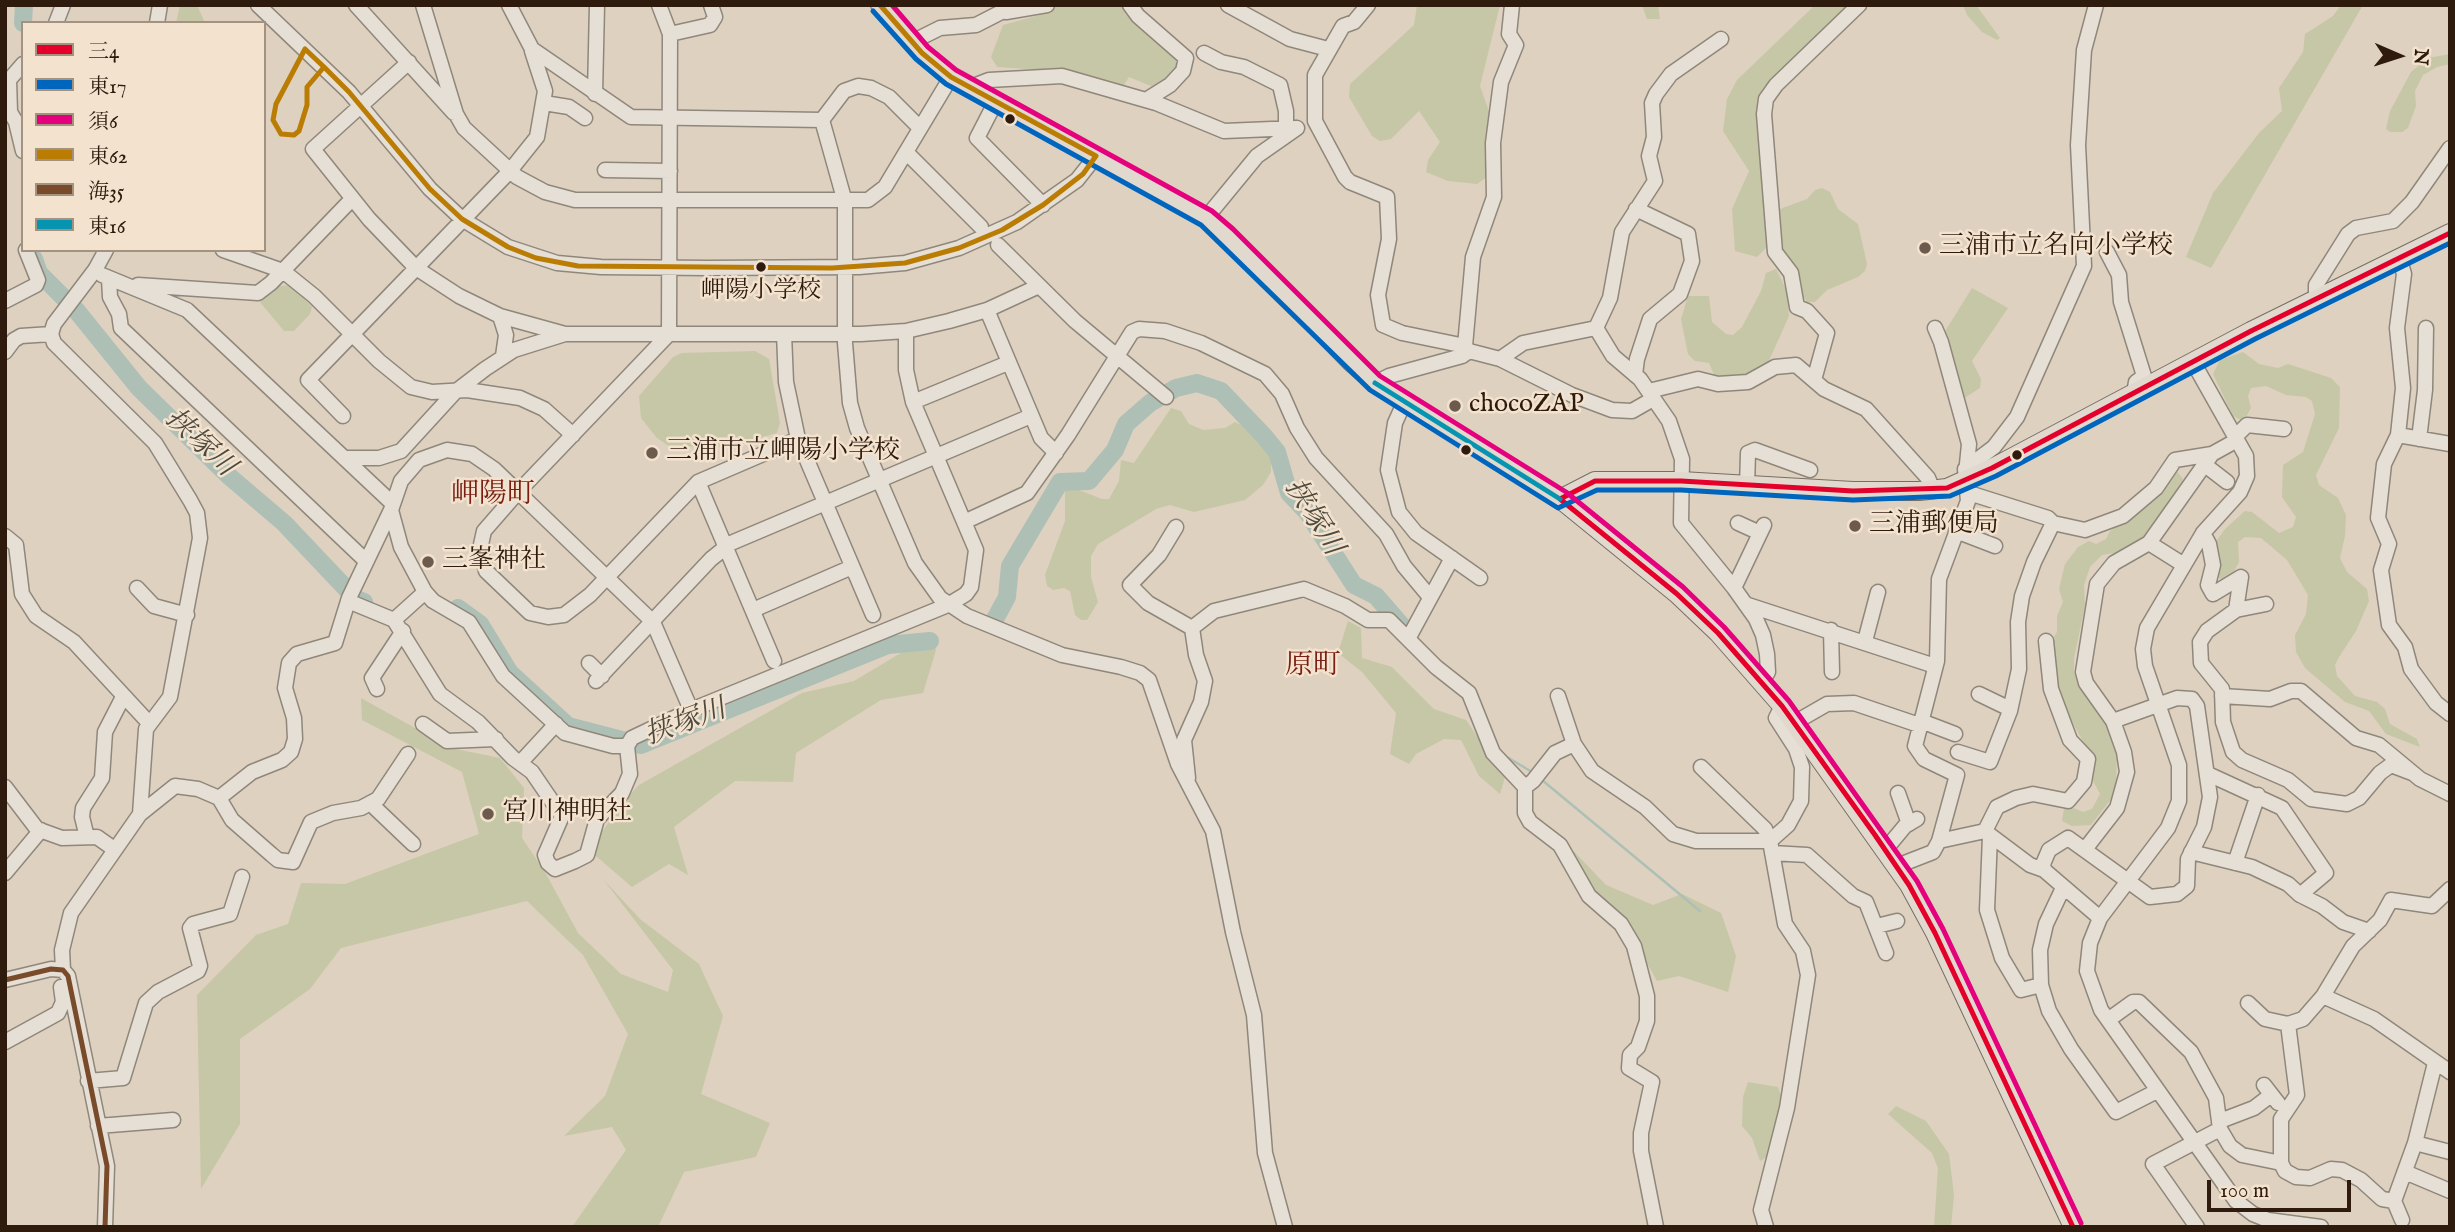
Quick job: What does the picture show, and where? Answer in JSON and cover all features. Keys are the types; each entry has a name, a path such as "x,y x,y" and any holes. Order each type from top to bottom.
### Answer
{"main road":[{"path":"880,5 912,42 951,77 1206,218 1227,235 1352,363 1376,383 1560,499 1692,607 1782,706 1897,866 1935,933 2073,1227"},
{"path":"1560,499 1595,481 1681,481 1747,486 1933,490 1967,480 2316,299 2450,233"}],"street":[{"path":"258,5 360,105 429,189 462,219 508,247 557,263 670,268 845,268 905,263 946,253 1002,230 1077,180 1096,156"},
{"path":"356,5 456,114 464,128 509,172 545,192 575,200 868,200 880,192 951,77"},
{"path":"423,5 456,114"},
{"path":"342,416 308,380 509,172 537,137 544,103 543,80 532,49 509,5"},
{"path":"595,94 597,5"},
{"path":"659,5 670,34 669,334 490,522 484,531 481,549 486,571 513,598 538,616 564,615 578,606 698,482 798,439"},
{"path":"670,34 710,25 715,17 711,5"},
{"path":"912,42 940,28 976,25 1010,9 1047,5"},
{"path":"1130,5 1138,16 1186,58 1183,71 1170,85 1146,100"},
{"path":"1228,5 1290,39 1328,49"},
{"path":"1368,5 1354,22 1343,26 1315,75 1315,121 1345,177 1350,182 1387,197 1389,239 1378,295 1383,325 1402,333 1500,359 1572,395 1612,410 1632,411 1651,395 1698,379 1718,384 1748,382 1785,364 1796,365 1824,389 1872,414 1928,478 1933,490"},
{"path":"1376,383 1389,376 1462,356 1467,349 1473,257 1494,197 1493,143 1501,82 1516,45 1509,34 1512,5"},
{"path":"1814,380 1827,333 1807,311 1797,307 1791,273 1775,252 1764,114 1766,99 1776,85 1859,5"},
{"path":"1967,480 2017,418 2084,265 2078,145 2084,50 2096,5"},
{"path":"1597,328 1610,298 1622,232 1655,181 1649,156 1654,137 1652,103 1671,74 1721,39"},
{"path":"532,49 631,117 669,120 822,120"},
{"path":"1204,53 1221,62 1244,67 1280,85 1291,127"},
{"path":"409,62 313,149 352,199 416,268 459,296 500,316 565,334 845,334 906,331 987,310 1039,286"},
{"path":"14,73 10,112 16,122 21,143"},
{"path":"971,87 989,80 1062,76 1146,100 1224,131 1291,127 1315,121"},
{"path":"822,120 844,91 858,86 871,88 888,97 920,128"},
{"path":"996,101 977,138 1042,205"},
{"path":"544,103 569,107 585,118"},
{"path":"822,120 845,202 845,334 850,403 879,480 915,563 931,588 948,605 987,625 1062,654 1140,673 1154,689 1178,764 1210,823 1218,849 1233,932 1254,1015 1265,1153 1285,1227"},
{"path":"1206,218 1257,156 1291,127"},
{"path":"906,152 981,227"},
{"path":"2316,299 2316,285 2348,234 2356,228 2393,221 2448,157"},
{"path":"605,170 670,171"},
{"path":"124,284 258,293 283,271 352,199"},
{"path":"1635,375 1640,346 1650,318 1680,295 1692,261 1688,234 1636,209"},
{"path":"998,244 1115,356 1163,395"},
{"path":"5,301 36,285 38,280 27,252"},
{"path":"51,334 59,316 95,270 105,252"},
{"path":"229,252 283,271 411,387 432,392 455,393 467,390 520,398 544,409 573,435"},
{"path":"2107,252 2119,275 2121,302 2144,376 2136,382 2134,394"},
{"path":"2399,257 2404,274 2397,328 2403,388 2398,435 2384,464 2378,518 2389,544 2381,570 2389,625 2405,647 2411,669 2436,703 2450,714"},
{"path":"95,270 108,279 187,310 392,507 401,547 425,592 433,601 469,622 503,676 570,735 613,746 629,743 691,710 948,605 966,594 975,576 976,550 913,402 906,370 906,331"},
{"path":"108,279 110,297 119,314 121,328 366,561"},
{"path":"987,310 1041,438 1056,453"},
{"path":"500,316 506,335 503,356"},
{"path":"1500,359 1523,344 1597,328"},
{"path":"1597,328 1613,356 1635,375 1669,421 1681,451 1679,511 1684,529 1748,605 1763,635 1767,654 1768,672 1762,681"},
{"path":"1897,866 1933,852 1940,841 1957,775 1924,759 1915,746 1936,666 1940,637 1939,579 1956,531 1967,480 1969,444 1935,328"},
{"path":"2420,439 2425,390 2426,328"},
{"path":"964,522 1027,493 1056,453 1132,332 1139,329 1156,330 1201,343 1265,374 1282,394 1297,428 1315,458 1386,534 1405,566 1429,596"},
{"path":"5,352 14,340 21,336 51,334"},
{"path":"51,334 61,351 139,424 155,443 193,506 200,538 170,697 149,723 143,743 140,814"},
{"path":"344,458 379,458 401,451 455,393 503,356 565,334"},
{"path":"784,334 786,382 798,439 873,614"},
{"path":"2193,362 2246,456 2247,467 2241,492 2203,533 2146,635 2145,666 2179,765 2179,801 2168,828 2100,918 2090,943 2087,971 2095,999 2108,1020 2236,1200 2268,1224 2321,1227"},
{"path":"913,402 1008,363"},
{"path":"1404,403 1395,423 1389,450 1388,470 1392,493 1406,524 1480,578"},
{"path":"589,663 599,678 725,547 1031,416"},
{"path":"2086,848 2117,808 2126,783 2124,752 2113,721 2083,672 2084,652 2094,617 2094,594 2106,569 2149,543 2208,459 2247,425 2284,429"},
{"path":"2398,435 2450,444"},
{"path":"1747,486 1748,453 1755,450 1810,470"},
{"path":"401,451 411,468"},
{"path":"219,798 252,772 291,752 295,738 294,718 285,688 289,663 297,654 335,643 350,596 392,507 401,481 411,468 432,453 462,452 481,459 653,622 691,710"},
{"path":"1967,480 2048,518 2053,523 2085,530 2100,527 2123,516 2144,499 2175,460 2208,459"},
{"path":"2208,459 2227,482"},
{"path":"698,482 774,661"},
{"path":"1734,588 1762,529 1738,523"},
{"path":"1958,752 1990,762 2010,709 2019,669 2018,622 2022,596 2034,562 2053,523"},
{"path":"1176,527 1164,549 1130,585 1148,603 1192,628"},
{"path":"1956,531 1995,546"},
{"path":"2203,533 2209,544 2213,565 2208,585 2213,594 2241,577 2236,610"},
{"path":"5,536 16,545 22,594 36,616 74,642 149,723"},
{"path":"2149,543 2184,565"},
{"path":"1408,639 1452,558"},
{"path":"752,610 852,567"},
{"path":"137,588 154,606 187,615"},
{"path":"1192,628 1225,607 1281,597 1304,589 1345,606 1368,620 1389,620 1436,667 1469,693 1493,753 1525,787 1525,813 1530,822 1560,845 1589,896 1621,924 1634,946 1647,996 1647,1021 1638,1047 1630,1055 1629,1068 1652,1082 1641,1133 1641,1151 1656,1227"},
{"path":"377,689 372,678 399,625 425,592"},
{"path":"1865,641 1878,592"},
{"path":"350,596 399,625 440,694 532,772 562,817 545,855 555,869 587,855 597,819 622,793 627,782 629,743"},
{"path":"2266,604 2236,610 2207,631 2199,647 2201,663 2218,682 2222,696 2222,722 2233,752 2242,760 2288,780 2311,799 2347,803 2359,798 2380,773 2391,765 2450,794"},
{"path":"1748,605 1936,666"},
{"path":"1187,783 1190,772 1184,740 1201,702 1205,681 1196,655 1192,628"},
{"path":"1831,630 1832,672"},
{"path":"2041,985 2021,990 2002,958 1987,910 1988,834 1997,807 2033,794 2068,801 2084,782 2088,772 2088,759 2070,740 2051,690 2046,641"},
{"path":"2222,696 2270,699 2291,691 2301,691 2348,732 2388,751 2412,773"},
{"path":"1979,694 2010,709"},
{"path":"1558,696 1574,744 1592,771 1645,807 1674,834 1696,841 1771,847 1807,855 1853,896 1866,902 1886,953"},
{"path":"2044,870 2043,863 2049,850 2064,839 2073,840 2086,848 2150,897 2181,893 2188,882 2187,867 2191,852 2207,817 2208,774 2195,703 2183,696 2113,721"},
{"path":"87,837 82,817 83,808 102,778 105,732 123,697"},
{"path":"1794,723 1827,704 1853,703 1955,734"},
{"path":"1771,847 1788,825 1802,791 1800,757 1776,718 1782,706"},
{"path":"423,724 447,741 496,739"},
{"path":"520,763 556,724"},
{"path":"1525,787 1555,753 1574,744"},
{"path":"5,1042 58,1013 63,996 60,969 63,935 71,913 140,814 175,786 198,789 219,798 232,820 272,855 287,863 293,862 315,819 361,808 370,803 383,793 408,754"},
{"path":"1701,767 1765,829 1771,847 1785,924 1803,951 1808,975 1787,1108 1761,1210 1766,1227"},
{"path":"2208,774 2258,795 2289,815 2326,873 2300,895"},
{"path":"5,787 41,830 62,838 97,837 114,849"},
{"path":"1885,850 1913,821 1900,794"},
{"path":"2235,863 2258,795"},
{"path":"370,803 414,844"},
{"path":"5,873 41,830"},
{"path":"1940,841 1988,834 2031,865 2044,870 2100,918"},
{"path":"2191,852 2274,876 2343,922 2369,931"},
{"path":"88,1081 123,1078 146,1003 158,992 198,971 200,966 190,928 193,924 230,914 242,877"},
{"path":"2063,888 2044,932 2040,950 2041,985 2054,1023 2116,1112 2157,1091"},
{"path":"2248,1003 2265,1019 2288,1024 2303,1019 2323,996 2353,946 2380,920 2391,900 2432,906 2450,889"},
{"path":"1877,926 1897,921"},
{"path":"5,980 60,969"},
{"path":"60,969 68,976 109,1182 105,1227"},
{"path":"2323,996 2374,1019 2450,1072"},
{"path":"2108,1020 2133,1002 2140,1002 2191,1052 2216,1098 2220,1125 2230,1146 2242,1155 2281,1163"},
{"path":"2288,1024 2297,1095 2281,1119 2281,1163 2290,1175 2304,1179 2331,1169 2342,1170 2361,1180 2382,1199 2394,1201"},
{"path":"2404,1224 2394,1201 2415,1143 2435,1063"},
{"path":"2197,1227 2153,1164 2254,1108 2271,1094"},
{"path":"99,1126 173,1120"},
{"path":"2415,1143 2450,1152"},
{"path":"2405,1172 2450,1191"}],"green space":[{"path":"180,5 197,5 204,21 176,21"},
{"path":"1047,5 1126,5 1128,12 1186,48 1177,89 1170,94 1129,77 1122,88 1041,70 997,67 991,57 1003,25 1047,13"},
{"path":"1417,5 1500,5 1480,86 1490,114 1487,177 1477,184 1448,181 1426,172 1428,160 1440,142 1419,111 1391,139 1380,141 1372,136 1349,97 1350,84 1414,25"},
{"path":"1642,5 1658,5 1660,19 1647,19"},
{"path":"1815,5 1848,5 1762,89 1757,112 1768,246 1757,257 1735,251 1732,209 1749,171 1723,131 1727,99 1737,80"},
{"path":"1963,5 1976,5 2000,38 1997,40 1982,32 1967,15"},
{"path":"2341,5 2363,5 2211,268 2186,257 2213,193 2259,133 2282,111 2279,88 2303,52 2305,34 2333,16"},
{"path":"2450,54 2450,64 2437,67 2423,75 2415,91 2416,106 2408,128 2402,132 2390,132 2386,129 2390,111 2411,72 2428,58"},
{"path":"1822,188 1830,192 1838,209 1858,224 1867,264 1865,271 1858,277 1827,290 1815,302 1807,302 1802,295 1797,271 1779,245 1776,222 1780,209 1807,199 1815,190"},
{"path":"1776,269 1787,291 1789,316 1768,363 1748,377 1733,381 1715,377 1709,363 1695,361 1688,354 1681,319 1688,296 1709,296 1712,322 1726,334 1733,335 1742,327 1761,291 1766,273"},
{"path":"292,285 312,307 310,314 294,331 284,331 260,302 261,298 279,286"},
{"path":"1972,288 2008,308 1972,361 1981,379 1980,388 1963,399 1944,333"},
{"path":"755,351 769,359 780,423 777,433 726,447 669,446 657,438 641,418 639,396 673,357 682,353"},
{"path":"2243,352 2259,364 2278,368 2288,364 2331,378 2340,387 2339,428 2316,475 2319,485 2338,498 2346,515 2340,558 2347,572 2367,589 2369,601 2356,631 2335,665 2337,676 2355,696 2377,702 2385,709 2390,724 2417,739 2420,747 2386,734 2369,711 2345,702 2305,668 2296,652 2295,635 2306,614 2308,595 2287,560 2261,538 2245,537 2238,542 2239,562 2233,573 2223,581 2217,576 2219,557 2215,543 2225,529 2245,511 2252,512 2279,533 2293,527 2296,517 2282,497 2283,465 2303,452 2315,414 2312,401 2306,397 2286,395 2266,386 2251,388 2248,396 2251,408 2246,417 2241,420 2233,416 2213,374 2220,360"},
{"path":"1171,408 1181,411 1189,424 1203,430 1225,428 1235,422 1252,430 1271,456 1271,472 1263,485 1245,500 1194,512 1170,505 1156,509 1098,544 1091,556 1091,577 1098,602 1087,620 1081,620 1075,615 1070,591 1064,588 1053,590 1047,586 1045,575 1065,521 1065,490 1071,487 1102,499 1109,499 1119,481 1121,460 1134,463"},
{"path":"2176,470 2183,479 2180,488 2147,536 2114,553 2102,555 2090,567 2084,585 2085,606 2074,658 2074,672 2079,687 2107,726 2117,757 2116,783 2112,798 2091,825 2072,826 2062,821 2064,808 2069,806 2083,812 2092,809 2100,794 2093,781 2091,756 2055,691 2050,643 2057,632 2057,616 2063,602 2059,589 2065,564 2078,547 2089,541 2096,544 2106,539 2110,531 2140,509"},
{"path":"1348,621 1361,628 1362,658 1392,667 1434,709 1466,720 1505,777 1500,794 1479,776 1461,740 1444,739 1416,754 1409,764 1390,754 1396,713 1362,672 1338,653"},
{"path":"931,635 936,650 923,693 881,700 796,753 793,782 735,781 674,827 688,875 669,864 632,887 589,850 624,801 639,785 802,693 854,681"},
{"path":"361,698 451,748 500,758 524,788 522,838 545,872 578,933 621,974 668,992 673,970 603,879 640,919 699,964 723,1016 701,1094 770,1123 756,1157 684,1172 658,1227 572,1227 626,1150 612,1127 564,1136 605,1096 628,1034 583,955 527,901 341,948 310,989 240,1039 240,1124 201,1189 197,995 256,935 288,924 301,883 345,884 479,834 462,772 362,720"},
{"path":"1563,840 1606,885 1653,905 1682,894 1721,913 1736,956 1728,992 1679,976 1657,981 1630,933 1580,874"},
{"path":"1748,1082 1778,1087 1782,1099 1767,1157 1760,1161 1752,1138 1742,1126 1743,1097"},
{"path":"1896,1106 1926,1121 1949,1154 1954,1195 1951,1227 1934,1227 1938,1168 1932,1153 1888,1114"}],"waterway":[{"name":"挟塚川","path":"23,21 24,5"},
{"name":"挟塚川","path":"34,259 39,273 76,310 139,388 230,477 284,523 356,599 364,602"},
{"name":"挟塚川","path":"994,621 1007,597 1010,566 1060,482 1089,481 1115,450 1126,424 1150,403 1176,388 1197,383 1221,391 1264,436 1277,452 1289,493 1307,512 1354,585 1376,596 1402,626"},
{"name":"挟塚川","path":"458,608 480,624 510,673 568,726 641,745 888,645 930,641"},
{"name":"挟塚川","path":"1476,694 1486,717"},
{"name":"挟塚川","path":"1502,754 1532,772"},
{"name":"挟塚川","path":"1542,780 1700,911"}],"transit line":[{"name":"東62","path":"324,67 349,92 430,189 462,219 508,247 536,258 578,266 832,268 905,263 959,248 1002,230 1043,205 1083,174 1096,156 951,77 922,53 880,5"},
{"name":"須6","path":"892,5 928,47 956,70 1212,211 1380,376 1566,492 1683,587 1724,627 1789,701 1917,881 1943,929 2081,1223"},
{"name":"東17","path":"873,11 916,59 946,84 1201,225 1370,390 1558,508 1597,490 1681,490 1853,500 1950,496 1996,476 2255,339 2450,243"},
{"name":"東62","path":"305,49 324,67 307,87 307,105 299,131 294,135 281,134 273,120 276,104 305,49"},
{"name":"三4","path":"2073,1227 1935,933 1909,885 1875,835 1782,706 1718,633 1677,594 1560,499 1595,481 1681,481 1853,491 1947,488 1992,468 2251,331 2450,233"},
{"name":"東16","path":"1375,383 1560,499"},
{"name":"海35","path":"5,980 51,969 63,970 68,976 107,1166 105,1227"}],"place":[{"name":"三浦市立名向小学校","path":"1925,248"},
{"name":"岬陽小学校","path":"761,267"},
{"name":"chocoZAP","path":"1455,406"},
{"name":"三浦市立岬陽小学校","path":"652,453"},
{"name":"三浦郵便局","path":"1855,526"},
{"name":"三峯神社","path":"428,562"},
{"name":"宮川神明社","path":"488,814"}],"district":[{"name":"岬陽町","path":"493,496"},
{"name":"原町","path":"1313,667"}]}
